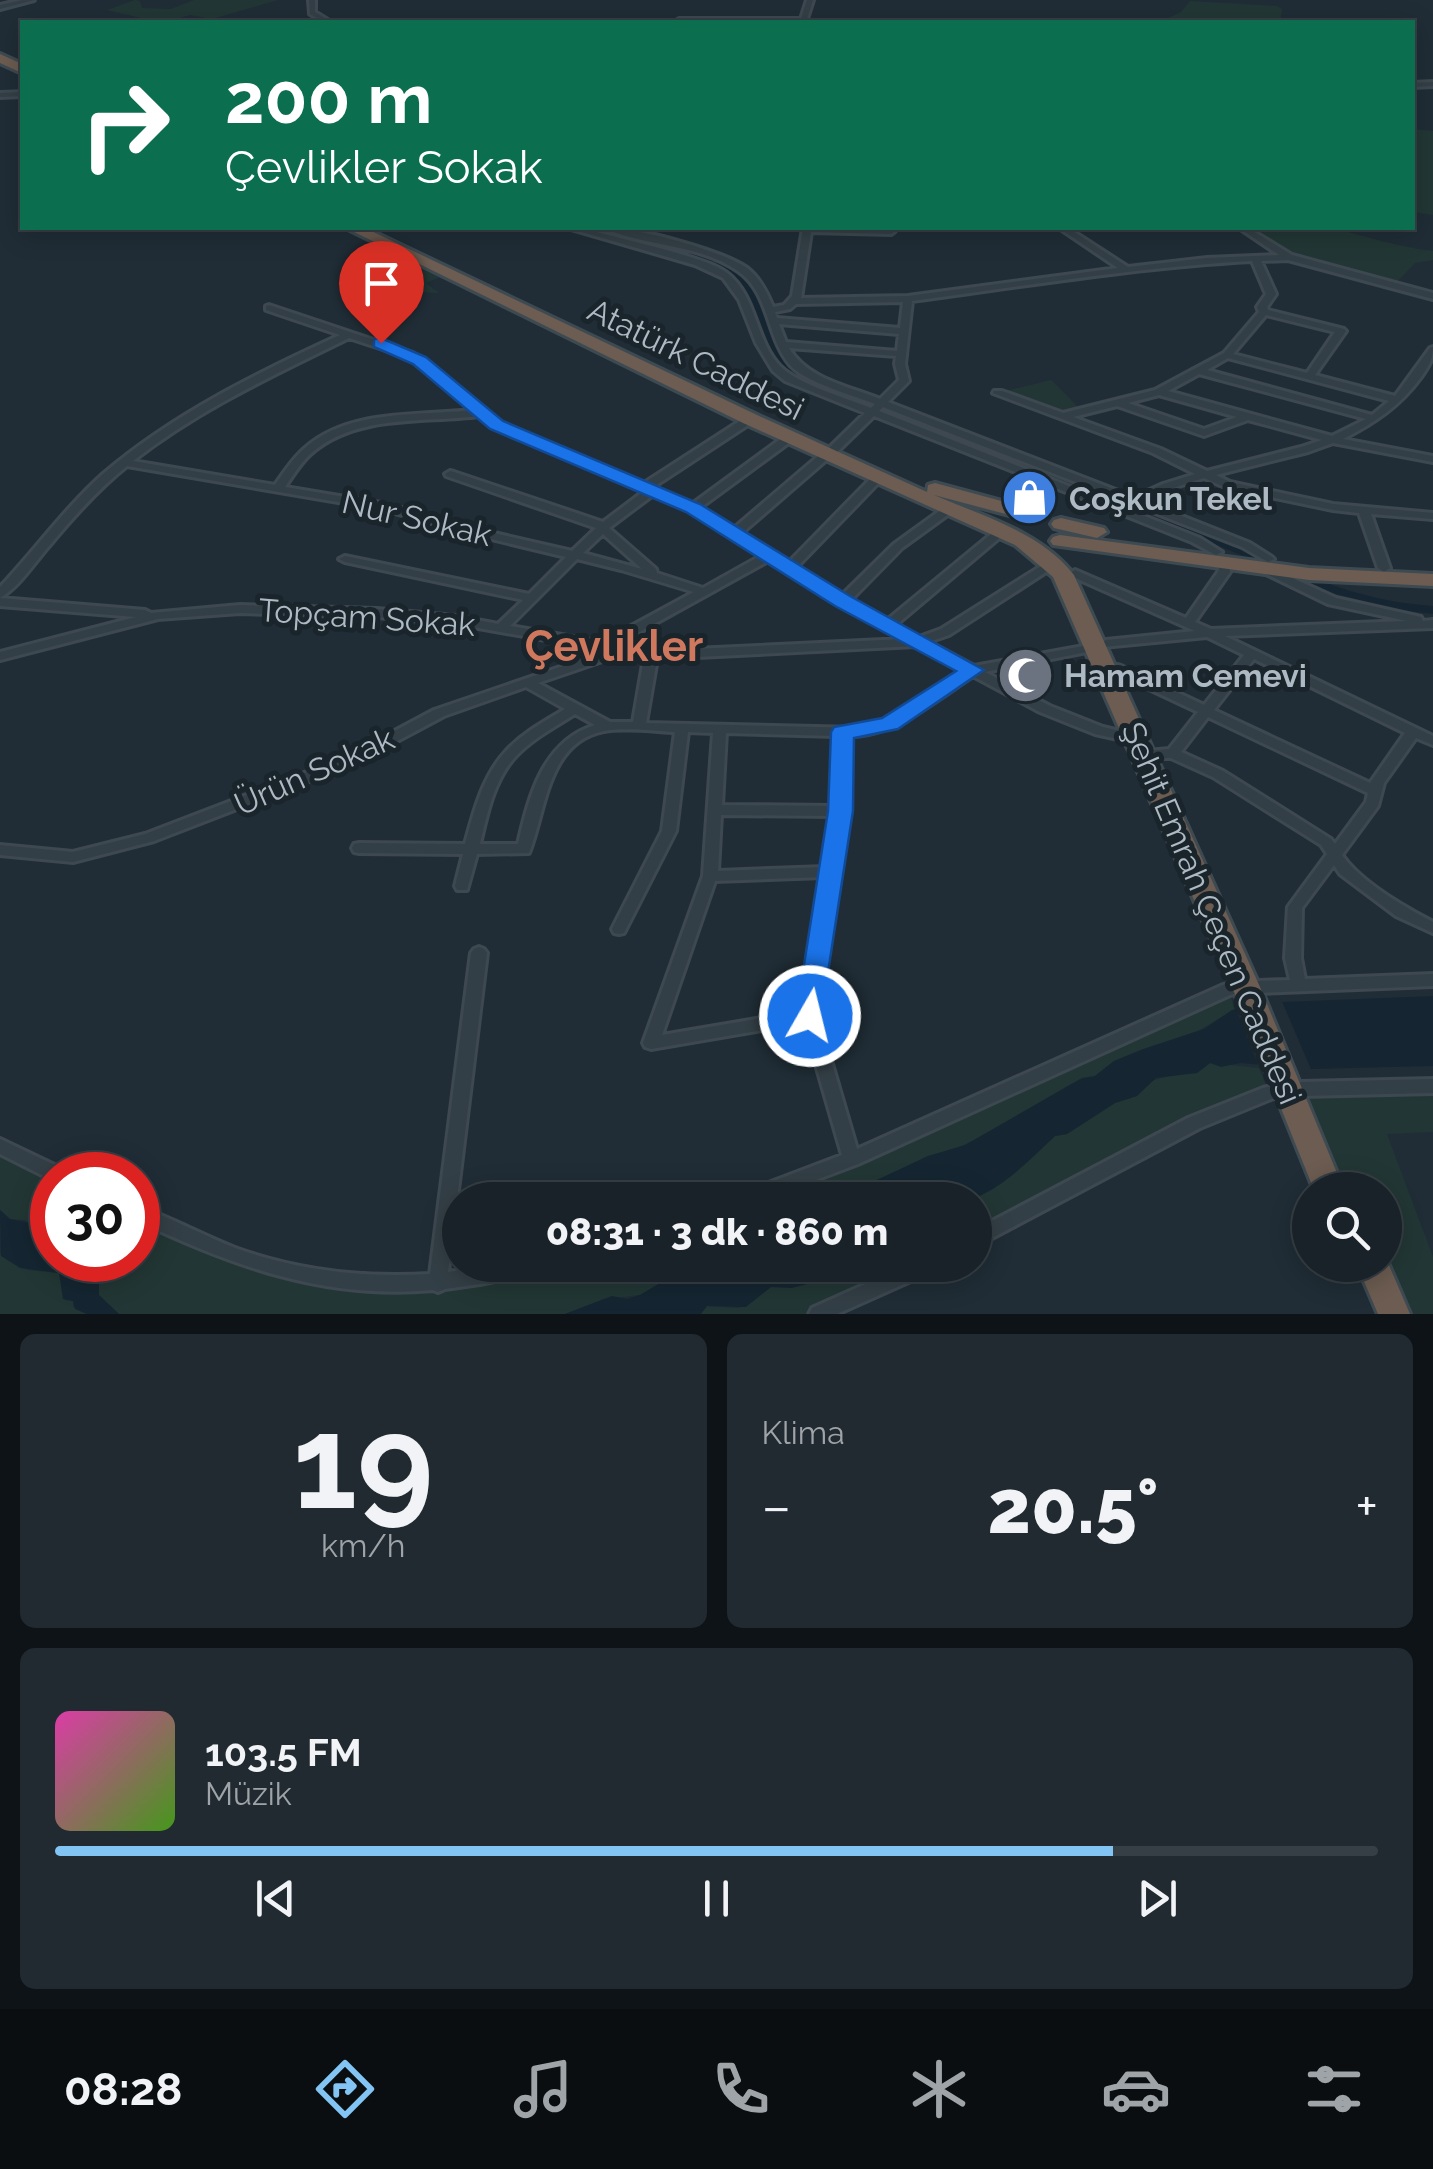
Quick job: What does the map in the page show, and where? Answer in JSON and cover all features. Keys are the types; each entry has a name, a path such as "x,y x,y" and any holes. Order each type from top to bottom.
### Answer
{"highway":[{"name":"Atatürk Caddesi","path":"358,230 790,437 926,486 1046,516 1061,549"},
{"name":"Atatürk Caddesi","path":"373,230 878,477 1013,538"},
{"path":"1028,514 1009,524 1013,538 1061,549 1433,569"},
{"name":"Şehit Emrah Çeçen Caddesi","path":"1061,549 1101,645 1152,750"},
{"path":"1274,563 1309,574 1433,580"},
{"name":"Şehit Emrah Çeçen Caddesi","path":"1101,645 1117,669 1292,1081 1323,1172"},
{"path":"1292,1081 1335,1172"},
{"path":"1366,1282 1379,1314"},
{"path":"1381,1282 1394,1314"}],"street":[{"path":"0,7 31,0"},
{"path":"312,0 312,13 324,20"},
{"path":"579,230 718,270 741,296 764,352 776,370 800,384 1196,540 1227,559 1224,572 1188,623"},
{"path":"616,230 733,264 752,277 782,345 805,373 1246,546 1332,601 1433,624"},
{"path":"795,301 807,230"},
{"path":"864,230 892,230"},
{"path":"1066,230 1126,270"},
{"path":"1246,230 1289,257"},
{"path":"771,315 795,301 908,299 1126,270 1289,257 1433,296"},
{"path":"1255,258 1271,292 1262,307 1264,312"},
{"path":"736,532 831,452 868,411 904,381 902,354 908,299"},
{"path":"269,308 345,336 381,343 420,360 478,412 524,438 651,487 693,508 916,642 1057,714 1218,774 1326,842 1346,870 1382,899 1433,928"},
{"path":"1063,417 1159,392 1226,356 1264,312"},
{"path":"1264,312 1341,331 1309,377"},
{"path":"771,315 904,331"},
{"path":"0,598 86,497 125,463 214,405 345,336"},
{"path":"782,345 902,354"},
{"path":"1135,501 1201,475 1333,438 1373,418 1397,400 1433,350"},
{"path":"1226,356 1397,400"},
{"path":"1198,370 1373,418"},
{"path":"1159,392 1333,438 1433,459"},
{"path":"998,394 1158,450 1201,475 1250,491 1364,511 1433,516"},
{"path":"1119,403 1204,432 1250,415"},
{"path":"277,490 307,452 332,436 390,419 478,412"},
{"path":"502,627 602,528 651,487 750,419"},
{"path":"693,508 790,437"},
{"name":"Nur Sokak","path":"125,463 388,507 656,574 704,592"},
{"path":"450,474 602,528 656,574"},
{"path":"790,568 878,477"},
{"path":"843,601 898,546 949,509"},
{"path":"1364,511 1384,568"},
{"path":"887,626 1013,538"},
{"path":"916,642 945,632 1061,549"},
{"name":"Atatürk Caddesi","path":"1061,549 1188,623 1433,741"},
{"path":"605,646 771,555"},
{"path":"345,560 532,598"},
{"path":"0,598 158,615"},
{"name":"Topçam Sokak","path":"0,656 158,615 306,610 413,616 502,627 651,655 916,642"},
{"path":"359,848 524,849 538,790 550,767 580,735 608,726 842,732 889,724 973,670 1101,645 1210,634 1433,624"},
{"name":"Ürün Sokak","path":"0,850 73,857 149,838 314,776 439,713 622,650"},
{"path":"1152,750 1209,712 1252,654"},
{"path":"639,727 651,655"},
{"path":"1117,669 1376,792"},
{"path":"529,684 608,726"},
{"path":"462,886 491,785 502,763 520,744 572,710"},
{"path":"619,928 669,832 682,728"},
{"path":"720,729 710,876 651,1043 810,1016"},
{"path":"842,732 840,811 810,1016 852,1158"},
{"path":"1298,985 1292,958 1295,907 1373,803 1377,782 1413,732"},
{"path":"716,810 840,811"},
{"path":"710,876 832,872"},
{"path":"438,1284 479,953"},
{"path":"790,1182 852,1158 1228,989 1433,980"},
{"path":"992,1230 1194,1123 1292,1081 1433,1086"},
{"path":"0,1146 30,1160"},
{"path":"160,1223 218,1251 302,1278 376,1287 449,1282"},
{"path":"818,1314 889,1282"}],"green space":[{"path":"135,0 140,1 142,8 171,9 194,0 278,0 212,19 190,15 177,20 150,20 107,10"},
{"path":"1190,1 1282,9 1280,20 1164,20 1181,12"},
{"path":"1415,129 1433,131 1433,215 1415,212"},
{"path":"579,230 616,230 704,254 745,272 774,323 752,324 741,297 717,270"},
{"path":"1247,230 1339,230 1433,251 1433,260 1415,263 1394,285 1302,261"},
{"path":"410,254 449,273 426,283 439,293 388,290 346,282"},
{"path":"1051,380 1083,412 1063,417 998,393"},
{"path":"1228,989 1235,1009 1200,1030 1114,1061 1095,1076 1071,1084 956,1149 928,1156 877,1182 784,1182"},
{"path":"1210,1063 1259,1068 1269,1093 992,1231 992,1187 1011,1176 1055,1136 1067,1134 1115,1103 1137,1096 1148,1082 1197,1073"},
{"path":"1433,1086 1433,1132 1387,1134 1401,1172 1336,1172 1301,1089"},
{"path":"0,1146 30,1163 30,1224 10,1219 0,1210"},
{"path":"1402,1174 1433,1257 1433,1314 1394,1314 1388,1282 1402,1282"},
{"path":"160,1224 194,1241 336,1284 442,1274 442,1282 662,1282 640,1295 604,1299 565,1314 119,1314 98,1295 99,1282 160,1282"},
{"path":"0,1254 30,1270 30,1282 61,1282 65,1300 73,1301 73,1307 87,1314 0,1314"},
{"path":"798,1282 889,1282 818,1314 701,1314 706,1306 739,1308 771,1287"}],"water":[{"path":"1433,996 1433,1066 1311,1069 1240,1063 1221,1067 1210,1063 1197,1073 1156,1078 1137,1096 1115,1103 1067,1134 1055,1136 992,1189 992,1182 872,1182 928,1156 965,1145 1082,1078 1095,1076 1114,1061 1204,1029 1232,1010 1282,1002"},
{"path":"0,1210 10,1219 30,1223 30,1269 1,1256"},
{"path":"60,1282 99,1282 99,1295 119,1314 87,1314 75,1309 73,1301 63,1299"},
{"path":"662,1282 815,1282 792,1288 771,1287 746,1307 707,1306 701,1314 565,1314 612,1296 627,1299"}],"pier":[{"path":"1280,997 1313,1074 1261,1073 1234,1004"}],"building":[{"path":"1034,655 1041,674 1018,673 1014,659"}],"waterway":[{"path":"0,92 20,91"},
{"path":"598,230 708,259 736,274 755,301 780,359 806,381 1305,579 1367,599 1433,610"}],"place":[{"name":"Coşkun Tekel","path":"1030,498"},
{"name":"Hamam Cemevi","path":"1025,675"}],"district":[{"name":"Çevlikler","path":"614,646"}],"route":[{"path":"381,343 420,360 441,382 497,425 693,508 843,601 973,670 889,724 873,730 842,732 840,811 810,1016"}]}
